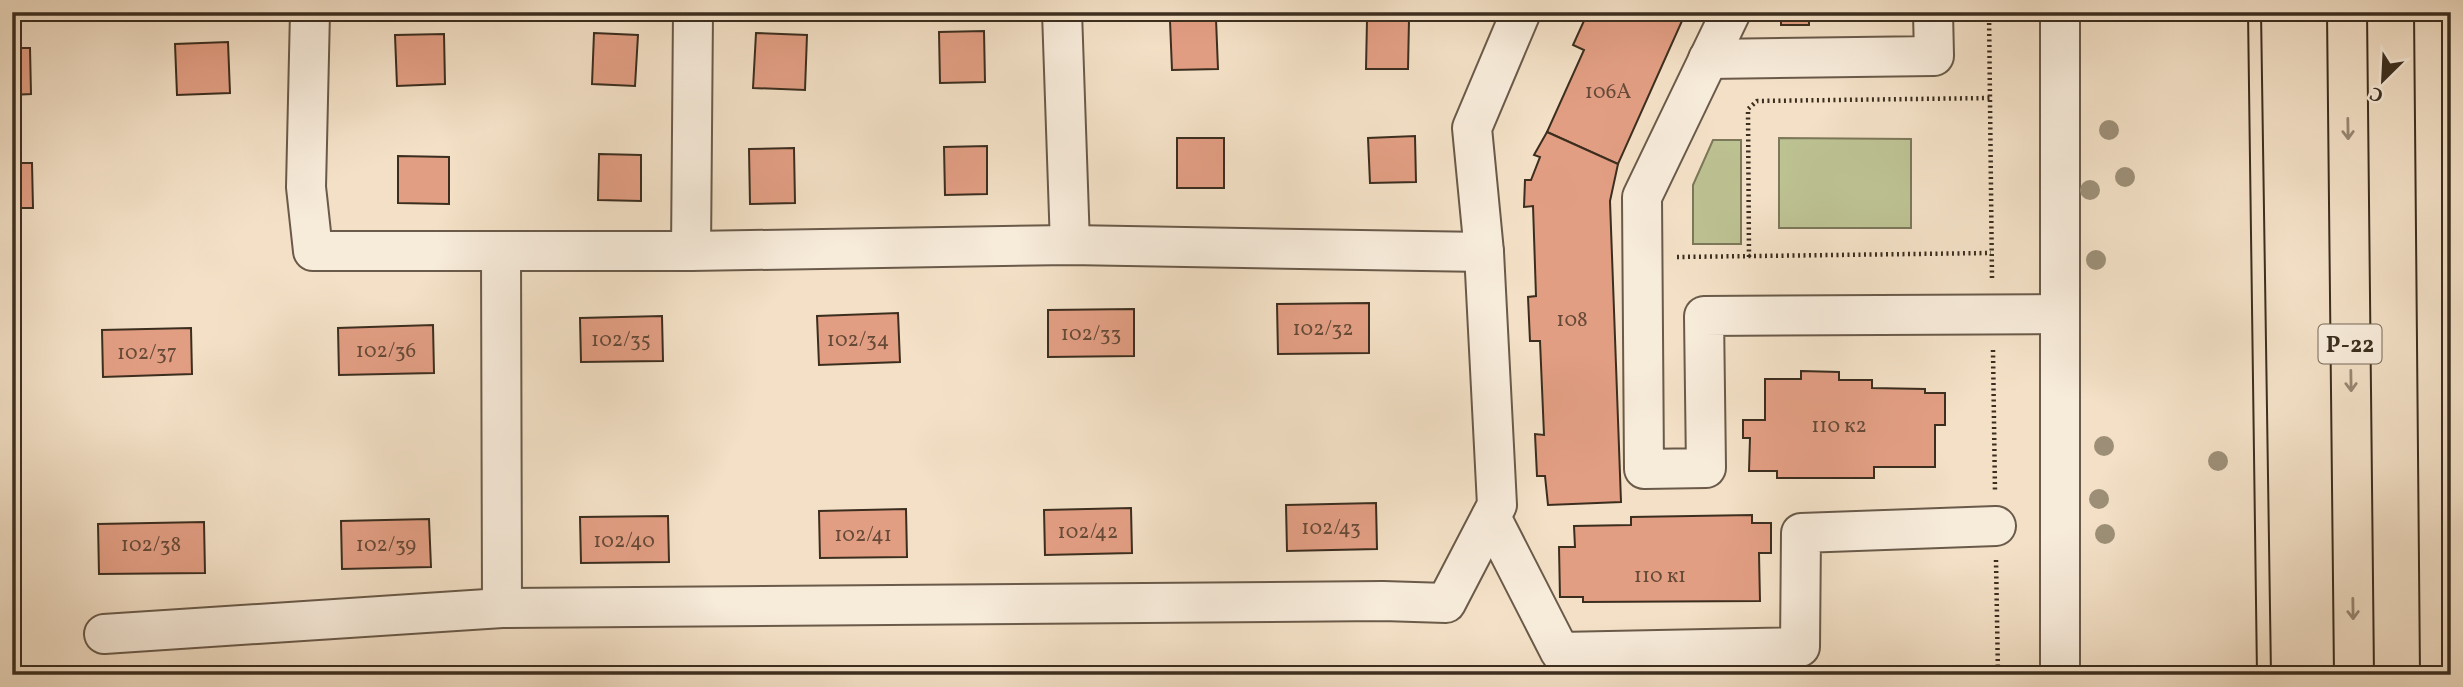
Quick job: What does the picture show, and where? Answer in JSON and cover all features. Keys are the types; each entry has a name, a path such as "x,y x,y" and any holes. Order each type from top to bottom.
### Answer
{"highway":[{"name":"Р-22","path":"2347,12 2354,675"},
{"path":"2434,12 2440,675"}],"lane":[{"path":"310,12 306,187 313,251 691,251 1070,245 1484,252"},
{"path":"691,251 693,12"},
{"path":"1062,12 1070,245"},
{"path":"104,635 502,608 1384,601 1446,603 1497,505 1484,252 1472,128 1521,12"},
{"path":"1704,316 1706,468 1644,469 1642,197 1731,12"},
{"path":"1708,59 1934,56 1933,12"},
{"path":"2060,12 2060,675"},
{"path":"501,252 502,608"},
{"path":"1643,317 2060,314"},
{"path":"1491,517 1560,652 1800,647 1801,533 1996,526"}],"path":[{"path":"1749,257 1748,110 1757,101 1990,97"},
{"path":"1642,258 1992,253"}],"green space":[{"path":"1779,138 1911,139 1911,228 1779,228"},
{"path":"1713,140 1741,140 1741,244 1693,244 1693,185"}],"building":[{"path":"1588,12 1598,15 1600,12 1686,12 1618,164 1547,132 1584,50 1573,45"},
{"path":"1781,12 1809,12 1809,25 1781,25"},
{"path":"1216,19 1218,69 1172,70 1170,21"},
{"path":"1367,20 1409,20 1408,69 1366,69"},
{"path":"984,31 985,82 940,83 939,32"},
{"path":"594,33 638,35 635,86 592,84"},
{"path":"756,33 807,35 805,90 753,88"},
{"path":"444,34 445,84 397,86 395,35"},
{"path":"228,42 230,93 177,95 175,44"},
{"path":"12,48 30,48 31,94 12,95"},
{"path":"1547,132 1618,164 1610,201 1621,502 1548,505 1545,476 1537,476 1535,434 1544,435 1540,341 1530,341 1528,297 1536,296 1533,206 1524,207 1525,180 1531,180 1540,157 1534,155"},
{"path":"1415,136 1416,182 1370,183 1368,138"},
{"path":"1177,138 1224,138 1224,188 1177,188"},
{"path":"987,146 987,194 945,195 944,147"},
{"path":"794,148 795,203 750,204 749,149"},
{"path":"599,154 641,155 641,201 598,200"},
{"path":"398,156 449,157 449,204 398,203"},
{"path":"12,163 32,163 33,208 12,208"},
{"path":"1369,303 1369,353 1278,354 1277,304"},
{"path":"1134,309 1134,356 1048,357 1048,310"},
{"path":"898,313 900,362 819,365 817,316"},
{"path":"662,316 663,361 581,362 580,318"},
{"path":"433,325 434,373 339,375 338,328"},
{"path":"191,328 192,374 103,377 102,330"},
{"path":"1801,371 1839,372 1839,380 1872,380 1872,388 1925,389 1925,393 1945,393 1945,425 1935,425 1935,467 1874,467 1874,478 1777,478 1777,471 1749,471 1750,438 1743,438 1743,420 1765,420 1765,379 1801,379"},
{"path":"1376,503 1377,549 1287,551 1286,505"},
{"path":"1131,508 1132,553 1045,555 1044,510"},
{"path":"906,509 907,557 820,558 819,511"},
{"path":"1752,515 1752,523 1771,523 1771,553 1759,553 1760,601 1583,602 1583,597 1560,597 1559,547 1575,547 1574,526 1631,525 1631,517"},
{"path":"668,516 669,562 581,563 580,517"},
{"path":"429,519 431,567 342,569 341,521"},
{"path":"204,522 205,573 99,574 98,524"}],"tram line":[{"path":"2248,12 2257,675"},
{"path":"2261,12 2271,675"}]}
